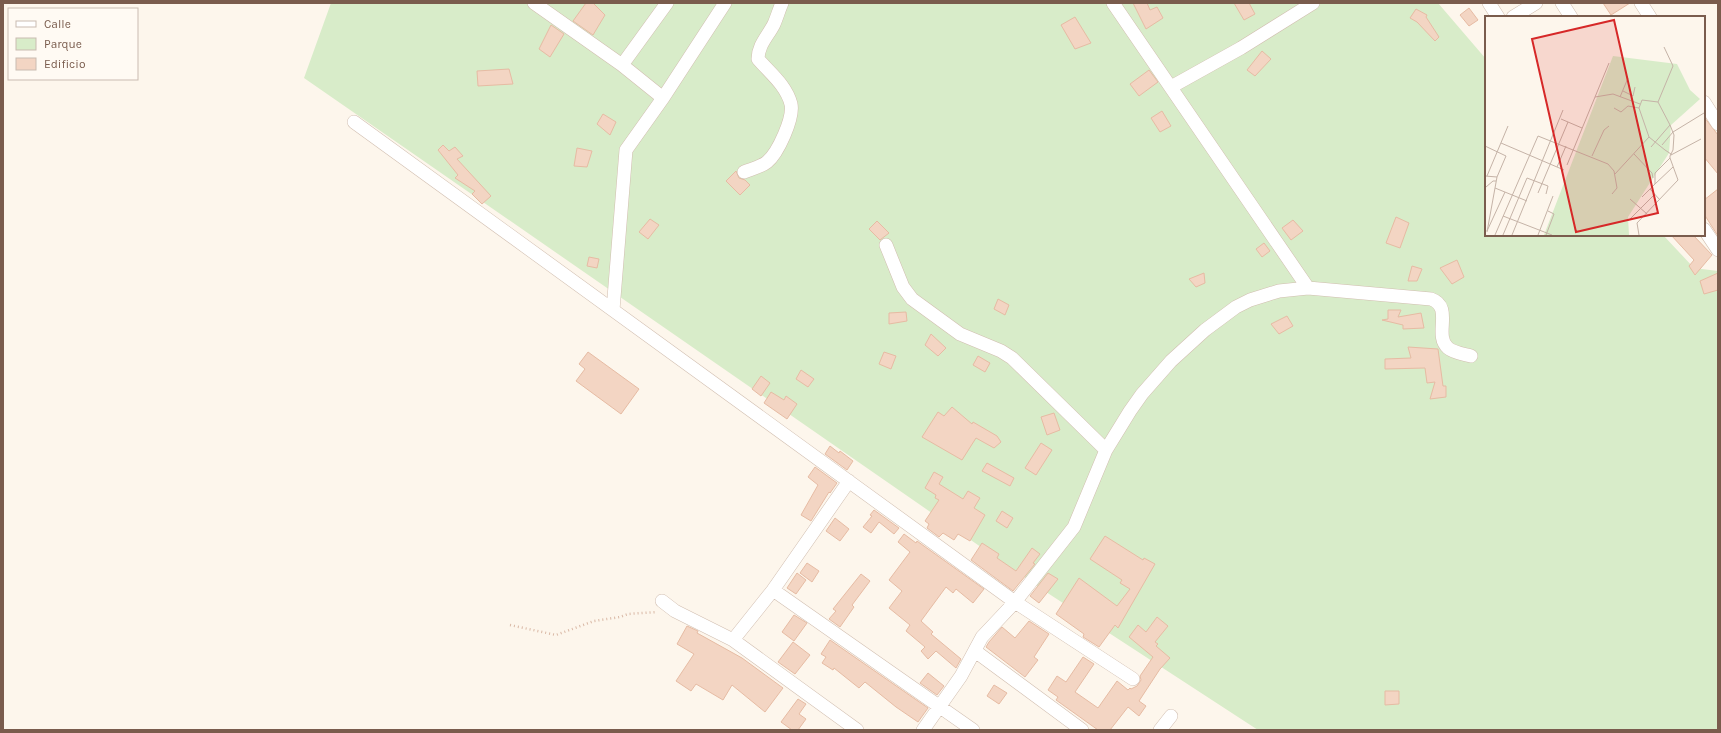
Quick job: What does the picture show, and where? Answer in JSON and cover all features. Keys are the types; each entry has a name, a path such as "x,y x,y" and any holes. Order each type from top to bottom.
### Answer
{"street":[{"path":"534,3 622,65 663,98"},
{"path":"622,65 667,3"},
{"path":"613,310 626,150 663,98 725,3"},
{"path":"744,172 765,164 772,158 784,135 789,120 791,105 787,95 779,80 758,59 760,46 773,25 782,3"},
{"path":"1112,3 1308,288"},
{"path":"1171,87 1241,48 1313,3"},
{"path":"1489,3 1497,16"},
{"path":"1515,16 1536,3"},
{"path":"1562,3 1570,16"},
{"path":"1641,3 1649,16"},
{"path":"1705,104 1718,124"},
{"path":"354,122 1015,602 1133,679"},
{"path":"1705,230 1718,250"},
{"path":"886,245 903,287 912,299 960,334 1001,351 1012,358 1106,450"},
{"path":"923,730 962,676 982,637 1015,602 1074,527 1106,450 1142,394 1171,361 1205,330 1236,307 1250,300 1279,291 1308,288 1431,299 1438,301 1442,307 1443,340 1446,346 1451,350 1471,356"},
{"path":"733,640 774,590 849,481"},
{"path":"774,590 973,730"},
{"path":"662,602 675,611 733,640 857,730"},
{"path":"974,651 1082,730"},
{"path":"1160,730 1171,716"}],"path":[{"path":"510,625 556,634 594,621 620,617 628,614 675,611"}],"green space":[{"path":"331,3 1438,3 1485,58 1485,236 1664,236 1694,268 1718,271 1718,730 1258,730 1043,590 304,78"}],"building":[{"path":"586,3 593,3 605,15 593,35 573,21"},
{"path":"1133,3 1147,3 1150,10 1157,7 1163,18 1146,29"},
{"path":"1234,3 1249,3 1255,14 1244,20"},
{"path":"1603,3 1630,3 1611,15"},
{"path":"1469,8 1478,20 1469,26 1460,15"},
{"path":"1416,9 1427,15 1426,17 1439,37 1435,41 1417,22 1410,18"},
{"path":"1075,17 1091,43 1075,49 1061,25"},
{"path":"551,25 564,34 550,57 539,49"},
{"path":"1262,51 1271,59 1255,76 1247,70"},
{"path":"509,69 513,84 478,86 477,71"},
{"path":"1149,70 1158,82 1139,96 1130,84"},
{"path":"1162,111 1171,126 1160,132 1151,118"},
{"path":"603,114 616,122 610,135 597,124"},
{"path":"1705,118 1718,135 1718,174 1705,158"},
{"path":"443,145 449,151 455,147 463,156 457,159 491,196 482,204 472,194 475,191 455,178 458,175 438,150"},
{"path":"577,148 592,151 587,167 574,166"},
{"path":"736,171 739,178 745,180 750,185 740,195 726,181"},
{"path":"1718,189 1718,236 1705,216 1705,199"},
{"path":"1396,217 1409,223 1400,248 1386,243"},
{"path":"650,219 659,225 648,239 639,232"},
{"path":"1293,220 1303,231 1291,240 1282,228"},
{"path":"877,221 889,233 880,240 869,229"},
{"path":"1672,236 1694,236 1712,255 1695,275 1689,266 1694,260"},
{"path":"1264,243 1270,251 1262,257 1256,249"},
{"path":"589,257 599,259 597,268 587,266"},
{"path":"1457,260 1464,277 1452,284 1440,268"},
{"path":"1412,266 1422,269 1417,281 1408,281"},
{"path":"1204,273 1205,283 1196,287 1189,279"},
{"path":"1718,273 1718,290 1704,294 1700,281"},
{"path":"998,299 1009,305 1005,315 994,309"},
{"path":"1388,310 1401,310 1398,317 1421,313 1424,328 1403,329 1403,325 1382,320 1388,319"},
{"path":"906,312 907,321 889,324 889,313"},
{"path":"1287,316 1293,326 1279,334 1271,324"},
{"path":"931,334 946,348 938,356 925,345"},
{"path":"1408,347 1438,349 1443,386 1446,386 1446,397 1430,399 1435,382 1427,383 1425,368 1385,369 1385,359 1411,358"},
{"path":"588,352 639,389 621,414 576,381 585,369 579,364"},
{"path":"884,352 896,356 891,369 879,364"},
{"path":"978,356 990,363 985,372 973,365"},
{"path":"801,370 814,379 808,387 796,379"},
{"path":"761,376 770,383 761,396 752,389"},
{"path":"771,392 784,400 786,396 797,404 787,419 764,403"},
{"path":"952,407 972,424 973,422 997,436 1001,442 994,448 976,438 962,460 922,437 938,412 944,416"},
{"path":"1054,413 1060,430 1047,435 1041,417"},
{"path":"1041,443 1052,450 1036,475 1025,468"},
{"path":"830,446 839,453 840,451 853,461 847,470 825,454"},
{"path":"987,463 1014,478 1010,486 982,471"},
{"path":"815,467 837,483 830,493 829,492 811,521 801,515 818,485 808,477"},
{"path":"934,472 943,477 939,484 963,499 968,491 980,498 974,508 985,515 970,541 958,534 954,540 943,533 939,537 927,528 929,524 925,521 939,500 935,498 936,495 925,488"},
{"path":"874,510 899,528 894,534 879,522 871,533 863,527 872,516 870,515"},
{"path":"1002,511 1013,518 1007,528 996,521"},
{"path":"835,518 849,529 840,541 826,531"},
{"path":"904,534 916,543 917,541 984,589 973,603 956,589 953,593 946,587 921,621 933,632 931,634 961,659 956,668 936,651 928,659 921,651 925,647 906,631 910,625 889,608 902,591 889,580 910,552 898,542"},
{"path":"1105,536 1143,560 1144,558 1155,564 1118,628 1115,625 1099,647 1083,637 1084,634 1056,614 1079,578 1117,606 1130,589 1120,583 1122,580 1090,559"},
{"path":"982,543 999,554 997,558 1016,571 1032,548 1040,554 1033,563 1035,564 1013,591 971,560"},
{"path":"807,563 819,571 812,582 800,573"},
{"path":"797,573 806,580 796,594 787,588"},
{"path":"1048,573 1058,579 1039,603 1030,596"},
{"path":"861,574 870,581 852,605 854,607 840,627 829,619 836,611 833,609"},
{"path":"794,615 807,623 794,641 782,632"},
{"path":"1157,617 1168,626 1155,642 1158,644 1156,646 1170,658 1160,669 1139,701 1146,706 1139,716 1128,707 1110,730 1098,730 1056,700 1058,697 1048,690 1057,676 1066,682 1083,657 1094,664 1075,692 1098,708 1117,681 1128,690 1137,686 1141,680 1140,676 1153,657 1129,637 1138,625 1146,632"},
{"path":"1029,621 1049,634 1034,657 1038,660 1025,677 986,647 1002,627 1015,638"},
{"path":"687,626 698,631 697,633 742,658 783,688 765,712 732,685 723,700 696,684 691,691 676,681 694,654 677,644"},
{"path":"830,640 928,708 918,722 896,707 865,682 859,688 834,668 833,670 822,663 826,657 821,654"},
{"path":"793,642 810,655 795,674 778,662"},
{"path":"928,673 944,686 937,695 920,683"},
{"path":"994,685 1007,693 999,704 987,696"},
{"path":"1385,691 1399,691 1399,704 1385,705"},
{"path":"798,699 806,704 799,714 806,719 798,730 792,730 781,722"}]}
